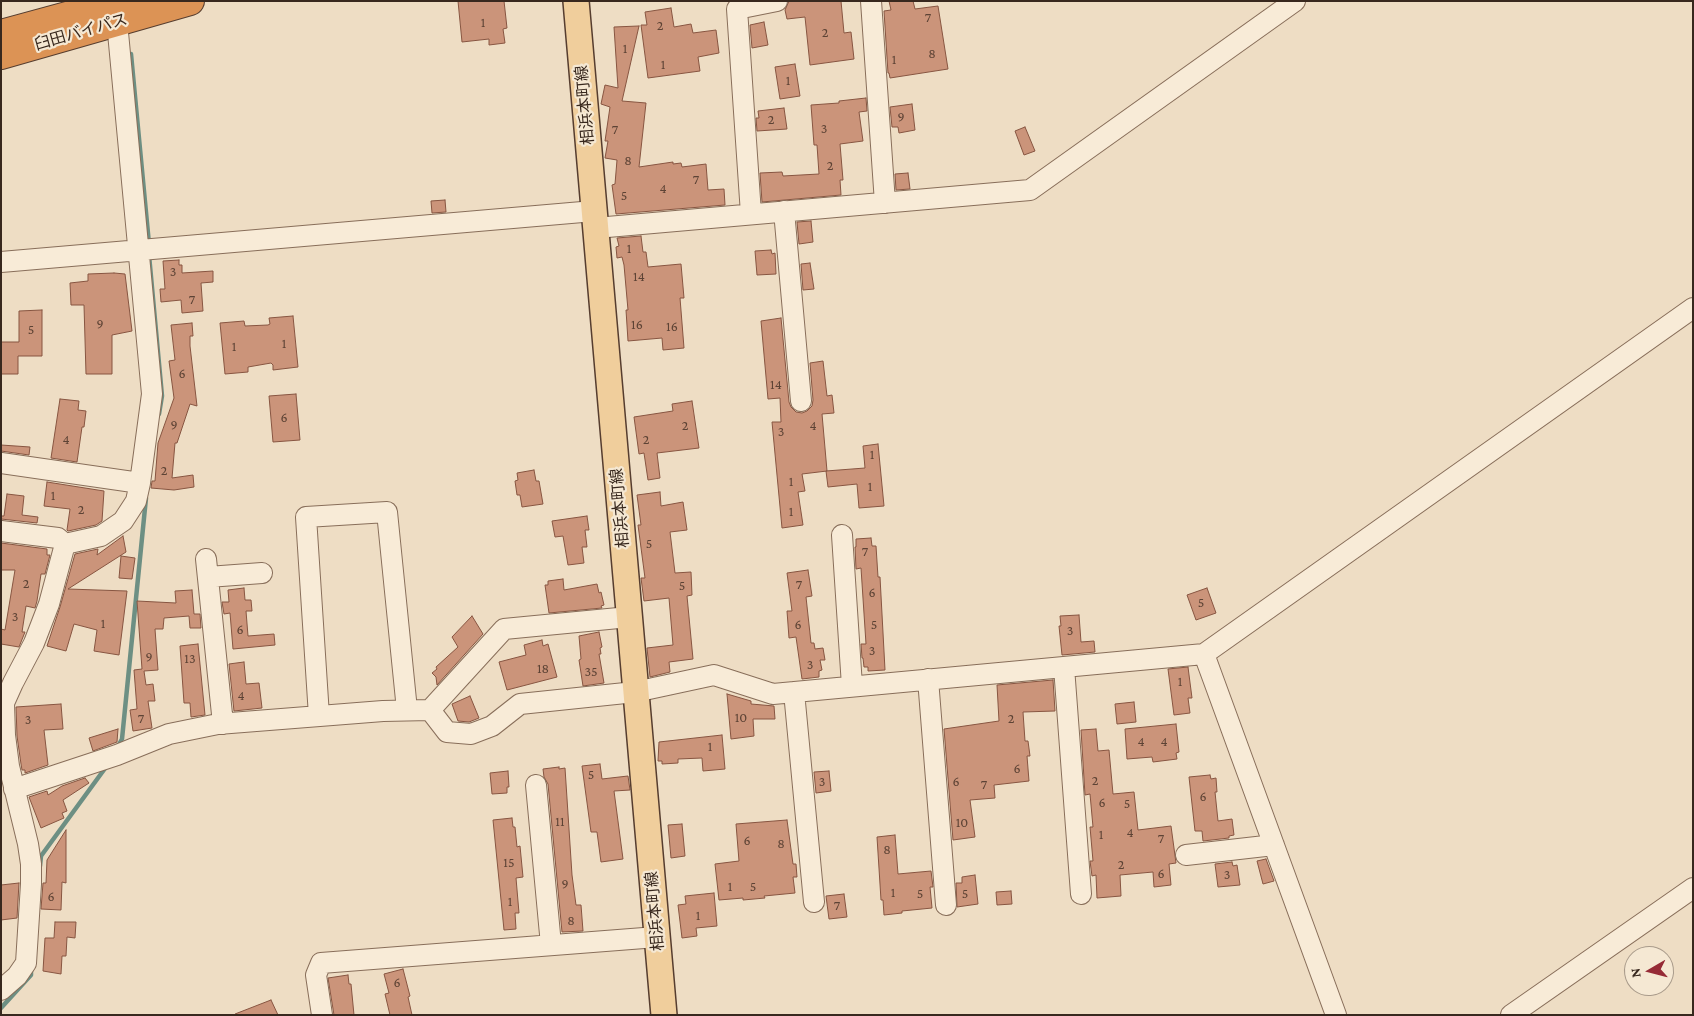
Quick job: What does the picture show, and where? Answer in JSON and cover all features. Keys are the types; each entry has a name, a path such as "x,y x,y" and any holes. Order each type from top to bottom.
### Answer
{"highway":[{"name":"臼田バイパス","path":"1,34 190,1"},
{"name":"臼田バイパス","path":"1,55 120,12"}],"main road":[{"name":"相浜本町線","path":"577,2 664,1015"}],"street":[{"path":"751,214 737,10 777,1"},
{"path":"871,1 885,203"},
{"path":"1,262 595,219 751,214 1030,190 1295,1"},
{"path":"65,544 101,536 123,521 136,501 152,394 120,12"},
{"path":"784,211 801,401"},
{"path":"430,710 447,732 471,734 492,726 520,704 635,692 714,675 773,694 1204,654 1693,308"},
{"path":"1,463 140,483"},
{"path":"320,716 306,517 387,512 407,710"},
{"path":"1,531 58,538 65,544"},
{"path":"842,536 852,686"},
{"path":"1,990 17,976 26,962 31,864 14,789 5,735 4,703 7,684 34,643 49,604 65,544"},
{"path":"224,724 207,568 262,574"},
{"path":"14,789 113,756 169,734 224,724 382,711 430,710 504,629 629,617"},
{"path":"1204,654 1336,1015"},
{"path":"1064,667 1081,894"},
{"path":"928,679 946,905"},
{"path":"794,692 814,902"},
{"path":"531,799 551,945"},
{"path":"1186,854 1274,845"},
{"path":"1511,1015 1693,888"},
{"path":"322,1015 316,975 321,963 657,937"}],"building":[{"path":"458,1 504,1 507,28 503,29 505,43 489,45 489,39 462,42"},
{"path":"789,1 841,1 844,33 851,32 854,59 810,65 805,17 787,19 785,10"},
{"path":"889,1 913,1 915,9 938,6 948,69 890,78 888,73 884,11 891,10"},
{"path":"671,8 674,27 691,24 693,33 716,30 719,53 698,57 700,71 648,78 641,25 647,25 645,12"},
{"path":"764,22 768,45 752,48 750,25"},
{"path":"639,26 622,101 646,103 639,167 673,162 673,164 681,163 682,167 706,164 708,190 724,189 725,205 616,214 612,185 615,184 617,160 605,158 608,141 605,141 610,107 601,104 605,85 618,88 614,27"},
{"path":"795,64 800,96 780,99 775,67"},
{"path":"866,98 867,111 859,112 863,141 840,144 843,180 840,180 841,195 762,202 760,173 782,172 783,176 819,174 817,145 814,145 811,105 839,103 839,101"},
{"path":"912,104 915,130 899,133 898,127 892,127 890,107"},
{"path":"784,108 787,129 757,131 756,118 759,118 758,111"},
{"path":"1025,127 1035,151 1024,155 1015,131"},
{"path":"908,173 910,189 896,190 895,174"},
{"path":"445,200 446,212 432,213 431,201"},
{"path":"811,221 813,242 799,244 797,222"},
{"path":"641,236 643,252 646,252 648,267 681,264 684,298 680,298 684,348 663,350 662,338 628,341 626,310 628,310 624,265 622,257 617,258 616,247 619,246 617,238"},
{"path":"771,250 772,254 775,253 776,274 757,275 755,251"},
{"path":"179,260 179,265 182,265 182,273 213,271 213,282 201,283 203,311 182,313 181,300 161,302 160,289 165,289 163,261"},
{"path":"810,263 814,289 803,290 801,264"},
{"path":"88,274 125,274 132,331 112,335 112,374 86,374 84,305 71,305 70,283 88,281"},
{"path":"42,310 42,356 18,356 18,374 1,374 1,342 19,342 19,311"},
{"path":"293,316 298,367 273,370 271,363 248,367 248,372 225,374 220,323 244,321 245,326 268,325 270,324 269,318"},
{"path":"781,318 791,407 796,412 802,413 812,406 810,363 823,361 827,396 832,395 834,413 822,414 827,471 802,474 805,491 798,492 803,525 782,528 772,422 781,422 780,398 768,399 761,321"},
{"path":"192,323 193,336 190,336 190,346 197,406 190,404 177,443 175,443 172,478 193,475 194,487 174,490 151,488 152,481 155,481 158,443 174,398 169,361 175,360 171,325"},
{"path":"296,394 300,440 273,442 269,396"},
{"path":"60,399 79,401 78,410 86,411 77,462 51,458"},
{"path":"692,401 699,448 657,453 660,478 648,480 644,453 639,454 634,417 673,411 672,404"},
{"path":"878,444 884,506 859,508 857,484 828,487 826,471 865,468 863,446"},
{"path":"1,445 30,447 29,455 1,451"},
{"path":"534,470 536,481 539,481 543,504 522,507 520,495 517,495 515,481 518,480 517,473"},
{"path":"47,482 104,491 102,521 96,525 68,531 70,509 44,506"},
{"path":"660,492 661,506 683,502 687,530 670,532 675,573 691,572 692,595 687,596 693,659 669,662 670,672 650,677 647,648 673,645 669,598 644,601 641,578 645,578 638,525 641,525 637,495"},
{"path":"7,494 24,496 22,515 38,517 37,523 1,519 1,516 4,516"},
{"path":"587,516 589,530 585,530 587,547 582,547 584,563 568,565 563,536 555,537 552,521"},
{"path":"123,536 126,552 68,589 127,591 119,655 94,651 97,630 74,624 66,651 47,646 75,554 98,549 97,555"},
{"path":"871,538 872,546 876,546 878,577 880,577 885,670 868,671 868,667 864,667 862,658 861,644 866,644 861,568 856,569 855,547 856,539"},
{"path":"1,543 47,549 47,555 50,555 45,574 41,574 35,608 26,606 22,632 25,632 19,647 1,644 1,629 5,630 15,570 1,570"},
{"path":"121,556 135,558 132,579 119,578"},
{"path":"808,570 812,596 806,597 811,643 814,643 815,649 823,648 825,660 820,660 822,670 819,671 819,677 802,679 796,637 789,638 787,611 792,611 787,573"},
{"path":"563,579 564,590 597,584 604,605 601,606 602,608 549,613 545,585 548,585 548,581"},
{"path":"244,588 245,600 251,600 252,611 246,611 248,636 274,634 275,645 233,649 230,613 224,614 222,602 229,602 228,590"},
{"path":"1207,588 1216,613 1196,620 1187,595"},
{"path":"192,590 194,614 200,614 201,628 190,628 189,616 164,618 163,629 155,629 158,670 144,671 146,685 153,684 155,701 148,701 152,728 133,731 130,710 137,709 134,670 142,669 137,601 176,603 175,591"},
{"path":"1079,615 1081,642 1094,641 1095,652 1062,655 1059,626 1061,626 1060,616"},
{"path":"472,616 483,634 437,685 436,677 432,673 458,647 452,637"},
{"path":"599,632 602,647 600,648 601,654 599,654 604,683 583,686 579,660 581,659 579,636"},
{"path":"542,640 543,646 548,644 557,677 507,690 499,662 526,655 524,645"},
{"path":"198,644 205,715 191,717 190,703 184,703 180,646"},
{"path":"244,662 246,684 259,683 262,708 234,711 229,664"},
{"path":"1188,667 1192,698 1188,698 1190,713 1174,715 1168,669"},
{"path":"1053,680 1055,711 1023,712 1025,741 1028,741 1030,756 1027,756 1029,781 994,785 995,798 970,800 975,837 953,840 944,729 999,721 997,685"},
{"path":"727,694 751,701 751,704 774,706 775,719 753,719 754,736 731,739"},
{"path":"470,696 479,718 469,722 458,721 452,704"},
{"path":"1134,702 1136,722 1117,724 1115,704"},
{"path":"61,704 63,729 44,730 48,765 25,773 25,770 22,770 17,736 16,707"},
{"path":"1176,724 1179,752 1176,753 1177,759 1153,762 1152,757 1127,759 1125,729"},
{"path":"118,729 117,742 93,751 89,738"},
{"path":"1096,729 1098,751 1109,750 1113,794 1134,792 1138,830 1171,826 1176,863 1169,864 1171,885 1154,887 1153,872 1120,875 1121,896 1097,898 1096,875 1092,876 1090,861 1093,861 1090,827 1093,827 1090,794 1085,795 1081,730"},
{"path":"722,735 725,769 703,771 702,758 678,759 678,763 662,764 662,761 658,761 659,742"},
{"path":"600,764 602,779 628,776 630,790 614,791 623,859 601,862 597,832 591,832 582,766"},
{"path":"559,767 559,769 565,768 572,875 576,905 581,905 583,931 562,932 548,784 544,777 543,769"},
{"path":"508,771 509,787 507,787 507,793 492,794 490,773"},
{"path":"829,771 831,791 816,793 814,772"},
{"path":"1210,775 1211,779 1216,778 1217,792 1215,792 1218,821 1232,819 1234,835 1229,836 1229,838 1203,841 1202,831 1195,831 1189,777"},
{"path":"85,778 89,783 63,800 67,811 62,813 64,818 41,828 29,797 47,791 48,795 62,786"},
{"path":"512,818 517,847 520,846 523,877 516,878 519,913 515,913 516,929 504,930 493,820"},
{"path":"787,820 793,864 796,864 797,877 793,877 795,893 764,896 765,898 719,900 715,864 739,861 736,824"},
{"path":"682,824 685,856 671,858 668,825"},
{"path":"66,830 66,883 62,882 61,910 41,909 43,883 46,883 47,860"},
{"path":"895,835 898,874 931,871 933,887 930,887 932,908 884,915 883,900 881,900 877,837"},
{"path":"1266,859 1274,881 1263,884 1257,861"},
{"path":"1232,862 1233,866 1237,865 1240,885 1218,887 1215,864"},
{"path":"975,875 978,904 957,907 956,883 962,883 962,877"},
{"path":"19,883 17,918 1,920 1,885"},
{"path":"1011,891 1012,904 997,905 996,892"},
{"path":"714,893 717,926 696,928 697,936 682,938 678,905 686,904 685,896"},
{"path":"844,894 847,917 829,919 826,896"},
{"path":"55,922 76,922 75,938 67,937 66,956 62,956 61,974 43,971 45,938 54,938"},
{"path":"403,969 410,996 408,997 412,1015 390,1015 385,994 389,993 384,974"},
{"path":"348,975 349,984 351,984 354,1015 334,1015 328,978"},
{"path":"271,1000 278,1015 235,1015 235,1014"}],"waterway":[{"path":"131,54 149,244"},
{"path":"149,255 162,396 159,414"},
{"path":"117,748 122,739 146,498"},
{"path":"40,866 41,856 106,767"},
{"path":"1,1008 31,975 31,968"}]}
